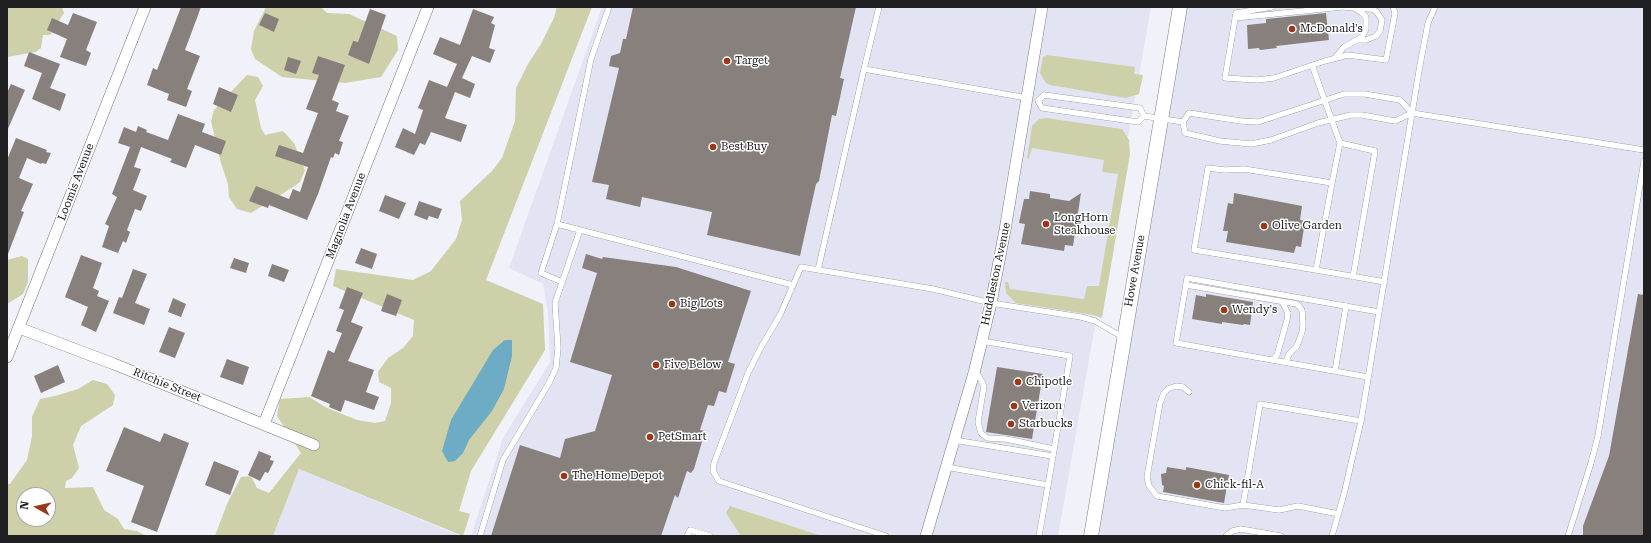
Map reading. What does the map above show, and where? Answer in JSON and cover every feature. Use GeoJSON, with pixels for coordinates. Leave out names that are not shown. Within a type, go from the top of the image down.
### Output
{"type":"FeatureCollection","features":[{"type":"Feature","properties":{"kind":"street","name":"Loomis Avenue"},"geometry":{"type":"LineString","coordinates":[[7,357],[144,7]]}},
{"type":"Feature","properties":{"kind":"street","name":"Magnolia Avenue"},"geometry":{"type":"LineString","coordinates":[[264,424],[428,7]]}},
{"type":"Feature","properties":{"kind":"street","name":"Huddleston Avenue"},"geometry":{"type":"LineString","coordinates":[[926,536],[974,373],[991,303],[1005,230],[1042,7]]}},
{"type":"Feature","properties":{"kind":"street","name":"Howe Avenue"},"geometry":{"type":"LineString","coordinates":[[1091,536],[1180,7]]}},
{"type":"Feature","properties":{"kind":"street","name":"Ritchie Street"},"geometry":{"type":"LineString","coordinates":[[19,328],[114,364],[314,444]]}},
{"type":"Feature","properties":{"kind":"lane"},"geometry":{"type":"LineString","coordinates":[[562,282],[541,273],[557,224],[591,59],[609,7]]}},
{"type":"Feature","properties":{"kind":"lane"},"geometry":{"type":"LineString","coordinates":[[818,270],[879,7]]}},
{"type":"Feature","properties":{"kind":"lane"},"geometry":{"type":"LineString","coordinates":[[1272,7],[1236,13],[1225,78],[1257,80],[1274,78],[1348,55],[1386,60],[1395,13],[1393,7]]}},
{"type":"Feature","properties":{"kind":"lane"},"geometry":{"type":"LineString","coordinates":[[1235,18],[1343,7],[1371,9],[1376,11],[1382,20],[1380,31],[1376,36],[1366,40],[1357,40]]}},
{"type":"Feature","properties":{"kind":"lane"},"geometry":{"type":"LineString","coordinates":[[1332,536],[1339,514],[1361,421],[1428,23],[1435,7]]}},
{"type":"Feature","properties":{"kind":"lane"},"geometry":{"type":"LineString","coordinates":[[1335,58],[1344,47],[1365,34],[1366,17],[1354,8]]}},
{"type":"Feature","properties":{"kind":"lane"},"geometry":{"type":"LineString","coordinates":[[1312,65],[1330,120],[1340,143],[1316,270]]}},
{"type":"Feature","properties":{"kind":"lane"},"geometry":{"type":"LineString","coordinates":[[864,69],[1027,98]]}},
{"type":"Feature","properties":{"kind":"lane"},"geometry":{"type":"LineString","coordinates":[[1412,113],[1400,100],[1365,94],[1344,94],[1258,122],[1241,121],[1189,113],[1183,122],[1185,133],[1220,141],[1251,144],[1271,140],[1330,120],[1351,115],[1362,115],[1395,121],[1412,113],[1644,150]]}},
{"type":"Feature","properties":{"kind":"lane"},"geometry":{"type":"LineString","coordinates":[[1044,95],[1140,108],[1144,116],[1138,122],[1042,108],[1038,101],[1044,95]]}},
{"type":"Feature","properties":{"kind":"lane"},"geometry":{"type":"LineString","coordinates":[[1144,116],[1183,122]]}},
{"type":"Feature","properties":{"kind":"lane"},"geometry":{"type":"LineString","coordinates":[[1340,143],[1375,151],[1353,277]]}},
{"type":"Feature","properties":{"kind":"lane"},"geometry":{"type":"LineString","coordinates":[[1568,536],[1592,463],[1598,436],[1644,161]]}},
{"type":"Feature","properties":{"kind":"lane"},"geometry":{"type":"LineString","coordinates":[[1332,183],[1244,169],[1225,170],[1208,168],[1194,250],[1385,282]]}},
{"type":"Feature","properties":{"kind":"lane"},"geometry":{"type":"LineString","coordinates":[[557,224],[794,285]]}},
{"type":"Feature","properties":{"kind":"lane"},"geometry":{"type":"LineString","coordinates":[[480,536],[503,460],[549,384],[556,368],[558,348],[555,303],[580,230]]}},
{"type":"Feature","properties":{"kind":"lane"},"geometry":{"type":"LineString","coordinates":[[886,536],[719,481],[715,475],[714,464],[748,373],[760,349],[780,316],[801,267],[933,289],[991,303],[1081,317],[1095,321],[1124,338]]}},
{"type":"Feature","properties":{"kind":"lane"},"geometry":{"type":"LineString","coordinates":[[1368,377],[1176,343],[1187,278],[1379,312]]}},
{"type":"Feature","properties":{"kind":"lane"},"geometry":{"type":"LineString","coordinates":[[1186,285],[1297,304],[1302,310],[1303,318],[1300,339],[1297,346],[1289,354],[1286,362]]}},
{"type":"Feature","properties":{"kind":"lane"},"geometry":{"type":"LineString","coordinates":[[1273,360],[1277,355],[1287,320],[1288,313],[1282,302]]}},
{"type":"Feature","properties":{"kind":"lane"},"geometry":{"type":"LineString","coordinates":[[1335,371],[1346,306]]}},
{"type":"Feature","properties":{"kind":"lane"},"geometry":{"type":"LineString","coordinates":[[982,341],[1070,356],[1039,536]]}},
{"type":"Feature","properties":{"kind":"lane"},"geometry":{"type":"LineString","coordinates":[[974,373],[979,376],[984,386],[978,422],[981,433],[987,438],[1006,439],[1054,449]]}},
{"type":"Feature","properties":{"kind":"lane"},"geometry":{"type":"LineString","coordinates":[[1189,392],[1183,387],[1176,386],[1168,389],[1164,393],[1160,403],[1147,477],[1149,486],[1157,496],[1225,508],[1243,505],[1279,510],[1298,506],[1339,514]]}},
{"type":"Feature","properties":{"kind":"lane"},"geometry":{"type":"LineString","coordinates":[[1243,505],[1260,404],[1361,421]]}},
{"type":"Feature","properties":{"kind":"lane"},"geometry":{"type":"LineString","coordinates":[[954,440],[1052,456]]}},
{"type":"Feature","properties":{"kind":"lane"},"geometry":{"type":"LineString","coordinates":[[946,468],[1048,485]]}},
{"type":"Feature","properties":{"kind":"lane"},"geometry":{"type":"LineString","coordinates":[[1226,536],[1232,531],[1241,529],[1281,536]]}},
{"type":"Feature","properties":{"kind":"lane"},"geometry":{"type":"LineString","coordinates":[[687,536],[690,530],[710,536]]}},
{"type":"Feature","properties":{"kind":"shaded area"},"geometry":{"type":"Polygon","coordinates":[[[602,7],[1151,7],[1058,536],[471,536],[503,438],[550,362],[548,314],[543,284],[509,268],[602,7]]]}},
{"type":"Feature","properties":{"kind":"shaded area"},"geometry":{"type":"Polygon","coordinates":[[[1180,7],[1644,7],[1644,536],[1091,536],[1180,7]]]}},
{"type":"Feature","properties":{"kind":"shaded area"},"geometry":{"type":"Polygon","coordinates":[[[299,469],[460,536],[273,536],[299,469]]]}},
{"type":"Feature","properties":{"kind":"green space"},"geometry":{"type":"Polygon","coordinates":[[[7,7],[62,7],[64,13],[50,35],[43,35],[41,48],[36,52],[7,57],[7,7]]]}},
{"type":"Feature","properties":{"kind":"green space"},"geometry":{"type":"Polygon","coordinates":[[[266,7],[321,7],[327,13],[349,14],[397,36],[398,50],[381,77],[345,83],[282,77],[255,59],[251,49],[254,31],[266,7]]]}},
{"type":"Feature","properties":{"kind":"green space"},"geometry":{"type":"Polygon","coordinates":[[[557,7],[592,7],[486,280],[543,304],[545,350],[471,471],[459,511],[470,514],[463,536],[299,469],[273,536],[215,536],[227,504],[241,477],[251,476],[257,488],[269,493],[301,453],[277,416],[280,399],[309,397],[327,408],[357,420],[375,423],[385,421],[391,403],[391,388],[379,382],[378,372],[388,358],[403,348],[413,336],[414,320],[333,286],[336,269],[413,280],[431,271],[456,239],[462,220],[460,201],[492,171],[502,158],[515,121],[516,88],[528,64],[541,44],[554,18],[557,7]]]}},
{"type":"Feature","properties":{"kind":"green space"},"geometry":{"type":"Polygon","coordinates":[[[1047,55],[1135,67],[1134,74],[1143,75],[1139,94],[1126,98],[1050,85],[1046,83],[1040,73],[1043,57],[1047,55]]]}},
{"type":"Feature","properties":{"kind":"green space"},"geometry":{"type":"Polygon","coordinates":[[[247,75],[258,77],[263,86],[255,100],[261,128],[265,135],[283,131],[294,143],[305,170],[300,182],[251,213],[237,209],[229,197],[228,184],[221,163],[211,121],[214,110],[247,75]]]}},
{"type":"Feature","properties":{"kind":"green space"},"geometry":{"type":"Polygon","coordinates":[[[1046,118],[1122,129],[1129,140],[1130,154],[1102,318],[1094,315],[1016,303],[1006,293],[1005,282],[1008,282],[1010,289],[1084,299],[1087,286],[1099,286],[1118,174],[1102,171],[1104,160],[1032,148],[1029,158],[1027,159],[1032,126],[1039,119],[1046,118]]]}},
{"type":"Feature","properties":{"kind":"green space"},"geometry":{"type":"Polygon","coordinates":[[[22,256],[28,259],[28,282],[23,294],[7,304],[7,260],[22,256]]]}},
{"type":"Feature","properties":{"kind":"green space"},"geometry":{"type":"Polygon","coordinates":[[[93,380],[107,384],[115,395],[113,405],[81,426],[73,445],[79,468],[72,478],[66,481],[65,488],[93,487],[104,510],[118,519],[124,529],[137,531],[146,536],[7,536],[7,484],[10,484],[27,460],[32,436],[32,417],[40,399],[78,389],[93,380]]]}},
{"type":"Feature","properties":{"kind":"green space"},"geometry":{"type":"Polygon","coordinates":[[[730,506],[822,536],[741,536],[726,513],[730,506]]]}},
{"type":"Feature","properties":{"kind":"water"},"geometry":{"type":"Polygon","coordinates":[[[505,340],[512,340],[512,356],[504,389],[492,411],[469,440],[463,453],[455,461],[448,462],[442,451],[451,420],[493,350],[505,340]]]}},
{"type":"Feature","properties":{"kind":"building"},"geometry":{"type":"Polygon","coordinates":[[[181,7],[201,7],[185,50],[200,56],[187,89],[192,91],[186,107],[167,100],[169,94],[147,85],[153,68],[157,70],[181,7]]]}},
{"type":"Feature","properties":{"kind":"building","name":"Best Buy"},"geometry":{"type":"Polygon","coordinates":[[[633,7],[856,7],[840,78],[844,79],[836,116],[832,115],[819,181],[816,184],[800,256],[707,235],[712,212],[642,197],[640,207],[606,199],[609,185],[592,182],[619,68],[609,66],[611,56],[620,53],[623,39],[626,39],[633,7]]]}},
{"type":"Feature","properties":{"kind":"building"},"geometry":{"type":"Polygon","coordinates":[[[370,9],[386,15],[369,64],[348,55],[353,41],[358,42],[370,9]]]}},
{"type":"Feature","properties":{"kind":"building"},"geometry":{"type":"Polygon","coordinates":[[[473,9],[494,17],[491,23],[495,25],[489,48],[495,50],[490,63],[472,56],[462,78],[475,84],[470,98],[455,92],[445,118],[467,125],[461,142],[431,132],[425,145],[420,143],[414,155],[395,147],[403,128],[415,134],[423,110],[418,108],[429,80],[447,87],[457,64],[433,54],[440,37],[460,45],[473,9]]]}},
{"type":"Feature","properties":{"kind":"building"},"geometry":{"type":"Polygon","coordinates":[[[73,13],[97,22],[86,50],[91,53],[86,66],[60,57],[67,39],[47,30],[52,18],[68,25],[73,13]]]}},
{"type":"Feature","properties":{"kind":"building"},"geometry":{"type":"Polygon","coordinates":[[[265,13],[279,19],[274,32],[259,25],[265,13]]]}},
{"type":"Feature","properties":{"kind":"building"},"geometry":{"type":"Polygon","coordinates":[[[1326,13],[1329,40],[1276,46],[1277,48],[1260,50],[1259,48],[1248,49],[1247,25],[1266,23],[1266,19],[1326,13]]]}},
{"type":"Feature","properties":{"kind":"building"},"geometry":{"type":"Polygon","coordinates":[[[29,52],[60,64],[50,88],[66,94],[60,111],[32,99],[42,73],[24,66],[29,52]]]}},
{"type":"Feature","properties":{"kind":"building"},"geometry":{"type":"Polygon","coordinates":[[[318,56],[345,65],[332,100],[339,103],[336,111],[349,116],[339,141],[343,142],[339,155],[335,153],[333,158],[331,157],[307,220],[269,205],[268,208],[249,201],[256,186],[289,199],[293,189],[300,192],[308,167],[275,156],[279,145],[303,153],[318,113],[306,109],[319,75],[312,73],[318,56]]]}},
{"type":"Feature","properties":{"kind":"building"},"geometry":{"type":"Polygon","coordinates":[[[288,57],[301,61],[296,74],[284,70],[288,57]]]}},
{"type":"Feature","properties":{"kind":"building"},"geometry":{"type":"Polygon","coordinates":[[[11,84],[25,90],[7,131],[7,93],[11,84]]]}},
{"type":"Feature","properties":{"kind":"building"},"geometry":{"type":"Polygon","coordinates":[[[219,87],[238,95],[231,112],[213,104],[219,87]]]}},
{"type":"Feature","properties":{"kind":"building"},"geometry":{"type":"Polygon","coordinates":[[[178,114],[205,124],[202,132],[226,141],[221,155],[195,145],[186,168],[170,162],[172,159],[141,147],[134,167],[141,169],[133,190],[147,196],[141,211],[135,209],[127,230],[130,232],[126,243],[123,241],[118,253],[102,247],[109,226],[105,224],[117,197],[112,194],[130,147],[118,143],[124,127],[136,132],[138,126],[147,130],[146,132],[168,140],[178,114]]]}},
{"type":"Feature","properties":{"kind":"building"},"geometry":{"type":"Polygon","coordinates":[[[16,138],[51,153],[46,164],[41,164],[27,158],[19,178],[33,184],[21,211],[24,212],[8,254],[7,160],[16,138]]]}},
{"type":"Feature","properties":{"kind":"building"},"geometry":{"type":"Polygon","coordinates":[[[1030,191],[1050,194],[1050,198],[1069,201],[1081,193],[1073,246],[1065,245],[1064,251],[1021,244],[1025,224],[1019,223],[1024,199],[1029,199],[1030,191]]]}},
{"type":"Feature","properties":{"kind":"building","name":"Olive Garden"},"geometry":{"type":"Polygon","coordinates":[[[1234,193],[1302,206],[1300,220],[1305,221],[1301,247],[1296,246],[1294,253],[1226,242],[1228,231],[1223,231],[1228,203],[1233,204],[1234,193]]]}},
{"type":"Feature","properties":{"kind":"building"},"geometry":{"type":"Polygon","coordinates":[[[385,195],[406,203],[399,219],[379,211],[385,195]]]}},
{"type":"Feature","properties":{"kind":"building"},"geometry":{"type":"Polygon","coordinates":[[[419,201],[442,209],[438,219],[429,216],[427,220],[414,215],[419,201]]]}},
{"type":"Feature","properties":{"kind":"building"},"geometry":{"type":"Polygon","coordinates":[[[361,248],[377,254],[372,269],[355,263],[361,248]]]}},
{"type":"Feature","properties":{"kind":"building"},"geometry":{"type":"Polygon","coordinates":[[[586,254],[602,259],[603,257],[676,267],[751,291],[728,362],[735,364],[726,393],[719,391],[714,406],[708,405],[700,430],[705,431],[694,469],[691,473],[687,471],[678,498],[675,495],[661,536],[491,536],[520,445],[560,458],[565,439],[595,431],[612,375],[570,362],[597,273],[582,268],[586,254]]]}},
{"type":"Feature","properties":{"kind":"building"},"geometry":{"type":"Polygon","coordinates":[[[81,255],[102,263],[93,288],[99,291],[97,296],[109,301],[96,332],[81,325],[88,307],[65,297],[81,255]]]}},
{"type":"Feature","properties":{"kind":"building"},"geometry":{"type":"Polygon","coordinates":[[[234,258],[249,263],[246,273],[230,268],[234,258]]]}},
{"type":"Feature","properties":{"kind":"building"},"geometry":{"type":"Polygon","coordinates":[[[272,264],[289,270],[284,282],[268,276],[272,264]]]}},
{"type":"Feature","properties":{"kind":"building"},"geometry":{"type":"Polygon","coordinates":[[[133,269],[147,274],[135,303],[150,309],[144,325],[113,313],[119,297],[122,298],[133,269]]]}},
{"type":"Feature","properties":{"kind":"building"},"geometry":{"type":"Polygon","coordinates":[[[347,287],[363,293],[351,322],[363,327],[348,361],[374,370],[366,392],[379,397],[374,410],[345,400],[341,412],[329,407],[330,404],[311,396],[328,350],[334,353],[342,333],[336,331],[344,310],[339,308],[347,287]]]}},
{"type":"Feature","properties":{"kind":"building"},"geometry":{"type":"Polygon","coordinates":[[[387,294],[402,300],[396,316],[381,311],[387,294]]]}},
{"type":"Feature","properties":{"kind":"building"},"geometry":{"type":"Polygon","coordinates":[[[1206,294],[1253,302],[1250,325],[1222,322],[1222,324],[1192,319],[1196,295],[1206,297],[1206,294]]]}},
{"type":"Feature","properties":{"kind":"building"},"geometry":{"type":"Polygon","coordinates":[[[1638,294],[1644,295],[1644,536],[1583,536],[1583,526],[1609,456],[1638,294]]]}},
{"type":"Feature","properties":{"kind":"building"},"geometry":{"type":"Polygon","coordinates":[[[173,298],[186,304],[181,317],[168,312],[173,298]]]}},
{"type":"Feature","properties":{"kind":"building"},"geometry":{"type":"Polygon","coordinates":[[[169,327],[185,333],[175,358],[159,352],[169,327]]]}},
{"type":"Feature","properties":{"kind":"building"},"geometry":{"type":"Polygon","coordinates":[[[227,359],[249,367],[243,385],[220,377],[227,359]]]}},
{"type":"Feature","properties":{"kind":"building"},"geometry":{"type":"Polygon","coordinates":[[[58,365],[65,382],[41,393],[34,376],[58,365]]]}},
{"type":"Feature","properties":{"kind":"building"},"geometry":{"type":"Polygon","coordinates":[[[997,367],[1043,374],[1032,439],[986,432],[997,367]]]}},
{"type":"Feature","properties":{"kind":"building"},"geometry":{"type":"Polygon","coordinates":[[[124,427],[160,442],[164,433],[189,443],[157,532],[131,522],[144,486],[106,471],[124,427]]]}},
{"type":"Feature","properties":{"kind":"building"},"geometry":{"type":"Polygon","coordinates":[[[259,451],[271,456],[270,460],[274,461],[268,473],[265,472],[260,481],[248,475],[259,451]]]}},
{"type":"Feature","properties":{"kind":"building"},"geometry":{"type":"Polygon","coordinates":[[[214,461],[239,471],[230,495],[205,485],[214,461]]]}},
{"type":"Feature","properties":{"kind":"building"},"geometry":{"type":"Polygon","coordinates":[[[1167,467],[1186,470],[1186,467],[1229,475],[1224,503],[1163,492],[1164,486],[1162,485],[1161,474],[1166,473],[1167,467]]]}},
{"type":"Feature","properties":{"kind":"place","name":"McDonald's"},"geometry":{"type":"Point","coordinates":[1292,29]}},
{"type":"Feature","properties":{"kind":"place","name":"Target"},"geometry":{"type":"Point","coordinates":[727,61]}},
{"type":"Feature","properties":{"kind":"place","name":"Best Buy"},"geometry":{"type":"Point","coordinates":[713,147]}},
{"type":"Feature","properties":{"kind":"place","name":"LongHorn Steakhouse"},"geometry":{"type":"Point","coordinates":[1046,224]}},
{"type":"Feature","properties":{"kind":"place","name":"Olive Garden"},"geometry":{"type":"Point","coordinates":[1264,226]}},
{"type":"Feature","properties":{"kind":"place","name":"Big Lots"},"geometry":{"type":"Point","coordinates":[672,304]}},
{"type":"Feature","properties":{"kind":"place","name":"Wendy's"},"geometry":{"type":"Point","coordinates":[1224,310]}},
{"type":"Feature","properties":{"kind":"place","name":"Five Below"},"geometry":{"type":"Point","coordinates":[656,365]}},
{"type":"Feature","properties":{"kind":"place","name":"Chipotle"},"geometry":{"type":"Point","coordinates":[1018,382]}},
{"type":"Feature","properties":{"kind":"place","name":"Verizon"},"geometry":{"type":"Point","coordinates":[1014,406]}},
{"type":"Feature","properties":{"kind":"place","name":"Starbucks"},"geometry":{"type":"Point","coordinates":[1011,424]}},
{"type":"Feature","properties":{"kind":"place","name":"PetSmart"},"geometry":{"type":"Point","coordinates":[650,437]}},
{"type":"Feature","properties":{"kind":"place","name":"The Home Depot"},"geometry":{"type":"Point","coordinates":[564,476]}},
{"type":"Feature","properties":{"kind":"place","name":"Chick-fil-A"},"geometry":{"type":"Point","coordinates":[1197,485]}}]}
